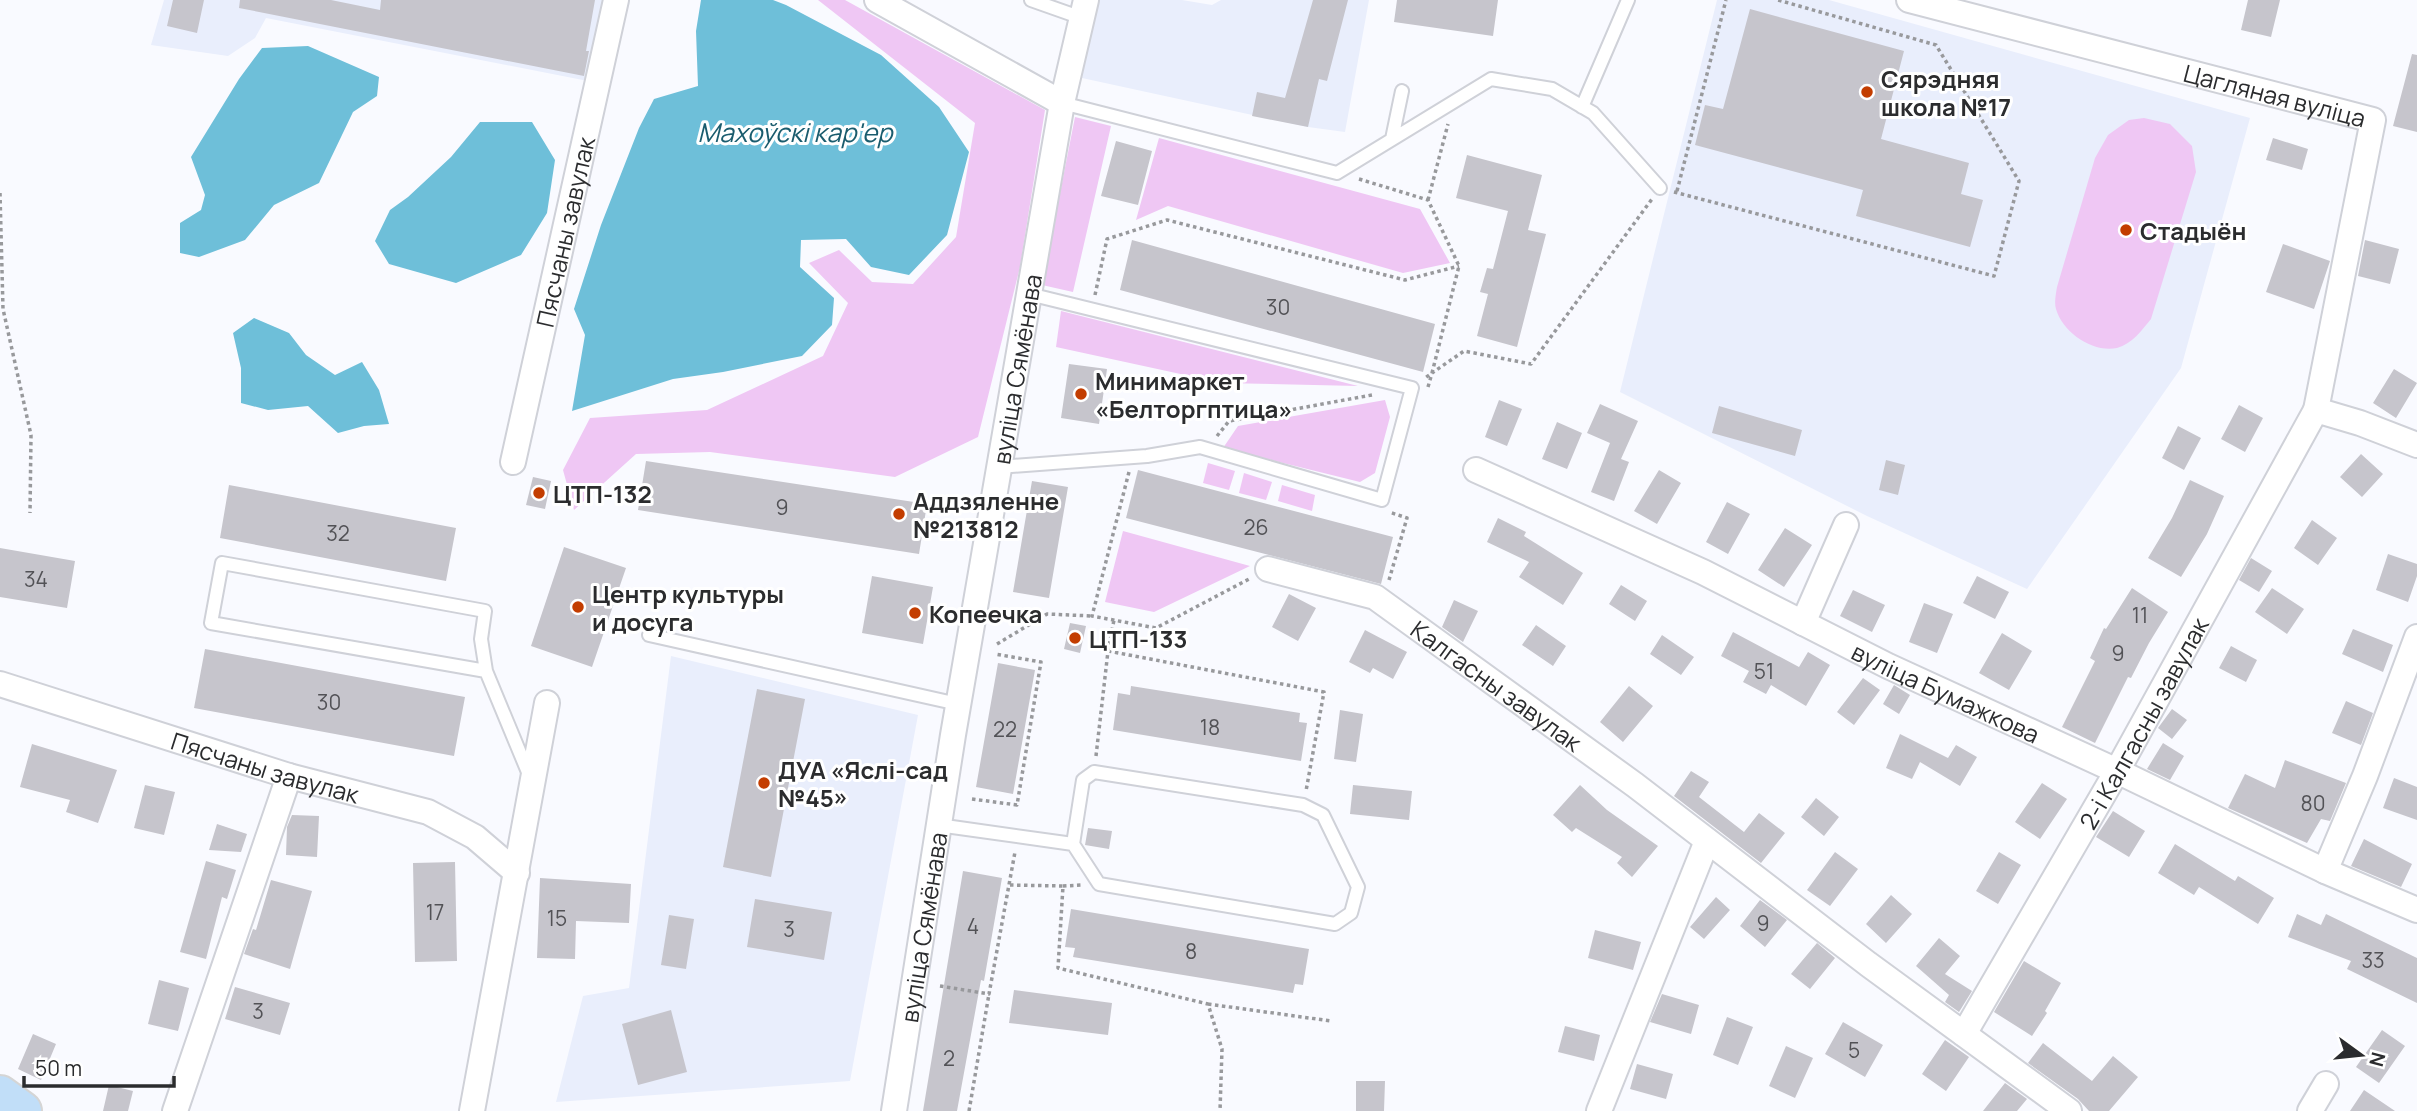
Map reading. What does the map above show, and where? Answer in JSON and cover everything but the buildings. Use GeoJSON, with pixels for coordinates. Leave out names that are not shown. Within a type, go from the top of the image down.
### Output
{"type":"FeatureCollection","features":[{"type":"Feature","properties":{"kind":"main road"},"geometry":{"type":"LineString","coordinates":[[0,1095],[22,1111]]}},
{"type":"Feature","properties":{"kind":"street","name":"Пясчаны завулак"},"geometry":{"type":"LineString","coordinates":[[513,462],[616,0]]}},
{"type":"Feature","properties":{"kind":"street"},"geometry":{"type":"LineString","coordinates":[[877,0],[1062,103]]}},
{"type":"Feature","properties":{"kind":"street","name":"Цагляная вуліца"},"geometry":{"type":"LineString","coordinates":[[1909,0],[2372,120],[2316,410]]}},
{"type":"Feature","properties":{"kind":"street","name":"вуліца Сямёнава"},"geometry":{"type":"LineString","coordinates":[[894,1111],[958,704],[1062,103],[1084,9]]}},
{"type":"Feature","properties":{"kind":"street"},"geometry":{"type":"LineString","coordinates":[[2316,410],[2360,423],[2417,445]]}},
{"type":"Feature","properties":{"kind":"street","name":"2-і Калгасны завулак"},"geometry":{"type":"LineString","coordinates":[[1964,1034],[2117,771],[2316,410]]}},
{"type":"Feature","properties":{"kind":"street","name":"вуліца Бумажкова"},"geometry":{"type":"LineString","coordinates":[[1476,470],[1703,572],[1888,666],[2117,771],[2325,872],[2417,910]]}},
{"type":"Feature","properties":{"kind":"street"},"geometry":{"type":"LineString","coordinates":[[1803,623],[1846,525]]}},
{"type":"Feature","properties":{"kind":"street","name":"Калгасны завулак"},"geometry":{"type":"LineString","coordinates":[[1268,569],[1375,597],[1613,769],[1868,964],[2069,1111]]}},
{"type":"Feature","properties":{"kind":"street"},"geometry":{"type":"LineString","coordinates":[[2325,872],[2365,776],[2417,637]]}},
{"type":"Feature","properties":{"kind":"street","name":"Пясчаны завулак"},"geometry":{"type":"LineString","coordinates":[[0,684],[289,776],[428,812],[475,836],[517,873]]}},
{"type":"Feature","properties":{"kind":"street"},"geometry":{"type":"LineString","coordinates":[[472,1111],[547,704]]}},
{"type":"Feature","properties":{"kind":"street"},"geometry":{"type":"LineString","coordinates":[[174,1111],[289,776]]}},
{"type":"Feature","properties":{"kind":"street"},"geometry":{"type":"LineString","coordinates":[[1599,1111],[1707,841]]}},
{"type":"Feature","properties":{"kind":"street"},"geometry":{"type":"LineString","coordinates":[[2310,1111],[2326,1084]]}},
{"type":"Feature","properties":{"kind":"lane"},"geometry":{"type":"LineString","coordinates":[[1031,0],[1084,9]]}},
{"type":"Feature","properties":{"kind":"lane"},"geometry":{"type":"LineString","coordinates":[[1582,107],[1628,0]]}},
{"type":"Feature","properties":{"kind":"lane"},"geometry":{"type":"LineString","coordinates":[[1062,103],[1337,173],[1492,79],[1552,89],[1593,113],[1660,188]]}},
{"type":"Feature","properties":{"kind":"lane"},"geometry":{"type":"LineString","coordinates":[[1392,139],[1402,91]]}},
{"type":"Feature","properties":{"kind":"lane"},"geometry":{"type":"LineString","coordinates":[[999,467],[1147,456],[1200,447],[1382,500],[1412,388],[1029,294]]}},
{"type":"Feature","properties":{"kind":"lane"},"geometry":{"type":"LineString","coordinates":[[486,671],[211,623],[222,563],[485,611],[481,639],[486,671],[533,784]]}},
{"type":"Feature","properties":{"kind":"lane"},"geometry":{"type":"LineString","coordinates":[[649,635],[958,704]]}},
{"type":"Feature","properties":{"kind":"lane"},"geometry":{"type":"LineString","coordinates":[[1094,772],[1303,805],[1323,815],[1358,887],[1350,914],[1335,924],[1099,884],[1073,845],[1083,780],[1094,772]]}},
{"type":"Feature","properties":{"kind":"lane"},"geometry":{"type":"LineString","coordinates":[[938,825],[1073,845]]}},
{"type":"Feature","properties":{"kind":"path"},"geometry":{"type":"LineString","coordinates":[[1676,192],[1726,0]]}},
{"type":"Feature","properties":{"kind":"path"},"geometry":{"type":"LineString","coordinates":[[1464,351],[1531,364],[1660,188],[1994,276],[2019,181],[1936,45],[1778,0]]}},
{"type":"Feature","properties":{"kind":"path"},"geometry":{"type":"LineString","coordinates":[[1207,449],[1229,421],[1412,388],[1432,373],[1459,267],[1428,200],[1453,102]]}},
{"type":"Feature","properties":{"kind":"path"},"geometry":{"type":"LineString","coordinates":[[1337,173],[1428,200]]}},
{"type":"Feature","properties":{"kind":"path"},"geometry":{"type":"LineString","coordinates":[[0,193],[3,309],[31,435],[30,513]]}},
{"type":"Feature","properties":{"kind":"path"},"geometry":{"type":"LineString","coordinates":[[1092,309],[1107,239],[1167,220],[1405,280],[1459,267]]}},
{"type":"Feature","properties":{"kind":"path"},"geometry":{"type":"LineString","coordinates":[[1092,617],[1130,466]]}},
{"type":"Feature","properties":{"kind":"path"},"geometry":{"type":"LineString","coordinates":[[1382,602],[1407,518],[1383,511]]}},
{"type":"Feature","properties":{"kind":"path"},"geometry":{"type":"LineString","coordinates":[[997,644],[1047,614],[1092,617],[1156,628],[1268,569]]}},
{"type":"Feature","properties":{"kind":"path"},"geometry":{"type":"LineString","coordinates":[[1094,772],[1114,620]]}},
{"type":"Feature","properties":{"kind":"path"},"geometry":{"type":"LineString","coordinates":[[1108,651],[1324,692],[1303,805]]}},
{"type":"Feature","properties":{"kind":"path"},"geometry":{"type":"LineString","coordinates":[[972,799],[1017,805],[1041,662],[995,654]]}},
{"type":"Feature","properties":{"kind":"path"},"geometry":{"type":"LineString","coordinates":[[969,1111],[1016,853],[1003,850]]}},
{"type":"Feature","properties":{"kind":"path"},"geometry":{"type":"LineString","coordinates":[[1010,886],[1063,886],[1058,968],[1208,1004],[1331,1021]]}},
{"type":"Feature","properties":{"kind":"path"},"geometry":{"type":"LineString","coordinates":[[940,986],[989,994]]}},
{"type":"Feature","properties":{"kind":"path"},"geometry":{"type":"LineString","coordinates":[[1208,1004],[1223,1049],[1220,1111]]}},
{"type":"Feature","properties":{"kind":"shaded area"},"geometry":{"type":"Polygon","coordinates":[[[164,0],[613,0],[593,82],[266,18],[255,38],[228,56],[151,45],[164,0]]]}},
{"type":"Feature","properties":{"kind":"shaded area"},"geometry":{"type":"Polygon","coordinates":[[[818,0],[845,0],[1045,110],[1020,267],[978,437],[895,477],[710,452],[636,454],[574,510],[563,470],[590,418],[707,410],[823,356],[848,303],[809,263],[839,250],[872,282],[913,284],[956,237],[975,123],[818,0]]]}},
{"type":"Feature","properties":{"kind":"shaded area"},"geometry":{"type":"Polygon","coordinates":[[[1097,0],[1182,0],[1212,5],[1221,0],[1369,0],[1345,132],[1308,127],[1082,78],[1097,0]]]}},
{"type":"Feature","properties":{"kind":"shaded area"},"geometry":{"type":"Polygon","coordinates":[[[1717,0],[1829,0],[2250,118],[2181,368],[2027,589],[1867,516],[1620,392],[1717,0]]]}},
{"type":"Feature","properties":{"kind":"shaded area"},"geometry":{"type":"Polygon","coordinates":[[[1075,117],[1111,126],[1073,292],[1042,285],[1075,117]]]}},
{"type":"Feature","properties":{"kind":"shaded area","name":"Стадыён"},"geometry":{"type":"Polygon","coordinates":[[[2144,118],[2170,124],[2192,146],[2196,172],[2151,319],[2127,343],[2108,349],[2089,344],[2072,333],[2060,318],[2055,307],[2055,298],[2095,158],[2108,135],[2129,120],[2144,118]]]}},
{"type":"Feature","properties":{"kind":"shaded area"},"geometry":{"type":"Polygon","coordinates":[[[1159,138],[1420,209],[1450,263],[1403,273],[1168,206],[1136,220],[1159,138]]]}},
{"type":"Feature","properties":{"kind":"shaded area"},"geometry":{"type":"Polygon","coordinates":[[[1061,311],[1358,386],[1222,383],[1056,347],[1061,311]]]}},
{"type":"Feature","properties":{"kind":"shaded area"},"geometry":{"type":"Polygon","coordinates":[[[1385,400],[1390,417],[1375,473],[1360,482],[1223,448],[1238,426],[1385,400]]]}},
{"type":"Feature","properties":{"kind":"shaded area"},"geometry":{"type":"Polygon","coordinates":[[[1208,463],[1235,471],[1229,490],[1203,483],[1208,463]]]}},
{"type":"Feature","properties":{"kind":"shaded area"},"geometry":{"type":"Polygon","coordinates":[[[1244,473],[1272,482],[1266,500],[1239,493],[1244,473]]]}},
{"type":"Feature","properties":{"kind":"shaded area"},"geometry":{"type":"Polygon","coordinates":[[[1282,485],[1315,495],[1312,511],[1278,501],[1282,485]]]}},
{"type":"Feature","properties":{"kind":"shaded area"},"geometry":{"type":"Polygon","coordinates":[[[1123,531],[1250,566],[1154,612],[1105,602],[1123,531]]]}},
{"type":"Feature","properties":{"kind":"shaded area"},"geometry":{"type":"Polygon","coordinates":[[[671,656],[918,715],[850,1081],[556,1102],[583,996],[629,988],[671,656]]]}},
{"type":"Feature","properties":{"kind":"water","name":"Махоўскі кар'ер"},"geometry":{"type":"Polygon","coordinates":[[[701,0],[773,0],[786,5],[881,55],[939,107],[969,152],[947,235],[909,275],[871,267],[846,239],[801,240],[800,267],[834,298],[832,325],[802,356],[673,379],[572,411],[585,335],[574,309],[601,225],[639,128],[654,99],[698,86],[696,31],[701,0]]]}},
{"type":"Feature","properties":{"kind":"water"},"geometry":{"type":"Polygon","coordinates":[[[308,46],[379,77],[377,96],[353,112],[319,183],[274,205],[245,240],[199,257],[180,253],[180,223],[201,210],[205,195],[191,157],[239,79],[262,48],[308,46]]]}},
{"type":"Feature","properties":{"kind":"water"},"geometry":{"type":"Polygon","coordinates":[[[480,122],[532,122],[555,160],[547,213],[521,255],[456,283],[389,264],[375,241],[390,210],[451,157],[480,122]]]}},
{"type":"Feature","properties":{"kind":"water"},"geometry":{"type":"Polygon","coordinates":[[[254,318],[289,333],[306,355],[335,375],[362,362],[379,390],[389,424],[364,426],[338,433],[308,406],[268,410],[241,403],[241,368],[233,333],[254,318]]]}},
{"type":"Feature","properties":{"kind":"place","name":"Сярэдняя школа №17"},"geometry":{"type":"Point","coordinates":[1867,92]}},
{"type":"Feature","properties":{"kind":"place","name":"Стадыён"},"geometry":{"type":"Point","coordinates":[2126,230]}},
{"type":"Feature","properties":{"kind":"place","name":"Минимаркет «Белторгптица»"},"geometry":{"type":"Point","coordinates":[1081,394]}},
{"type":"Feature","properties":{"kind":"place","name":"ЦТП-132"},"geometry":{"type":"Point","coordinates":[539,493]}},
{"type":"Feature","properties":{"kind":"place","name":"Аддзяленне №213812"},"geometry":{"type":"Point","coordinates":[899,514]}},
{"type":"Feature","properties":{"kind":"place","name":"Центр культуры и досуга"},"geometry":{"type":"Point","coordinates":[578,607]}},
{"type":"Feature","properties":{"kind":"place","name":"Копеечка"},"geometry":{"type":"Point","coordinates":[915,613]}},
{"type":"Feature","properties":{"kind":"place","name":"ЦТП-133"},"geometry":{"type":"Point","coordinates":[1075,638]}},
{"type":"Feature","properties":{"kind":"place","name":"ДУА «Яслі-сад №45»"},"geometry":{"type":"Point","coordinates":[764,783]}}]}
